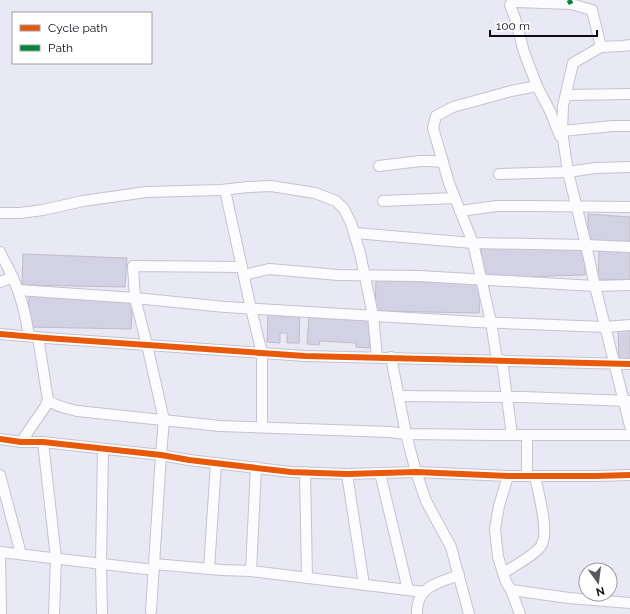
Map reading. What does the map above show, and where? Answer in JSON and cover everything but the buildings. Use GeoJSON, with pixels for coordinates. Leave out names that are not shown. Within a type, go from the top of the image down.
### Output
{"type":"FeatureCollection","features":[{"type":"Feature","properties":{"kind":"street"},"geometry":{"type":"LineString","coordinates":[[565,147],[550,111],[537,86],[524,52],[510,5],[512,2],[572,4],[592,10],[601,47]]}},
{"type":"Feature","properties":{"kind":"street"},"geometry":{"type":"LineString","coordinates":[[630,45],[601,47],[573,63],[563,106],[562,131],[568,172],[614,363],[627,401],[630,426]]}},
{"type":"Feature","properties":{"kind":"street"},"geometry":{"type":"LineString","coordinates":[[512,435],[500,360],[473,243],[449,183],[433,128],[436,116],[453,107],[511,91],[537,86]]}},
{"type":"Feature","properties":{"kind":"street"},"geometry":{"type":"LineString","coordinates":[[566,95],[630,94]]}},
{"type":"Feature","properties":{"kind":"street"},"geometry":{"type":"LineString","coordinates":[[562,131],[613,126],[630,126]]}},
{"type":"Feature","properties":{"kind":"street"},"geometry":{"type":"LineString","coordinates":[[379,166],[420,161],[443,162]]}},
{"type":"Feature","properties":{"kind":"street"},"geometry":{"type":"LineString","coordinates":[[499,174],[568,172],[595,168],[630,167]]}},
{"type":"Feature","properties":{"kind":"street"},"geometry":{"type":"LineString","coordinates":[[0,213],[20,213],[43,210],[83,201],[146,192],[225,190],[271,186],[315,193],[336,201],[344,210],[351,223],[360,253],[373,315],[377,357]]}},
{"type":"Feature","properties":{"kind":"street"},"geometry":{"type":"LineString","coordinates":[[225,190],[262,353],[262,427]]}},
{"type":"Feature","properties":{"kind":"street"},"geometry":{"type":"LineString","coordinates":[[383,201],[455,198]]}},
{"type":"Feature","properties":{"kind":"street"},"geometry":{"type":"LineString","coordinates":[[460,211],[497,206],[630,207]]}},
{"type":"Feature","properties":{"kind":"street"},"geometry":{"type":"LineString","coordinates":[[355,234],[473,243],[630,247]]}},
{"type":"Feature","properties":{"kind":"street"},"geometry":{"type":"LineString","coordinates":[[0,252],[18,290],[26,320],[33,337],[48,400],[52,404],[58,406],[77,411],[220,426],[390,432],[406,434],[630,435]]}},
{"type":"Feature","properties":{"kind":"street"},"geometry":{"type":"LineString","coordinates":[[151,611],[164,420],[135,298],[133,266],[243,271],[269,269],[338,275],[419,276],[595,286],[630,285]]}},
{"type":"Feature","properties":{"kind":"street"},"geometry":{"type":"LineString","coordinates":[[0,282],[13,277]]}},
{"type":"Feature","properties":{"kind":"street"},"geometry":{"type":"LineString","coordinates":[[18,290],[135,298],[217,306],[491,322],[605,326],[630,325]]}},
{"type":"Feature","properties":{"kind":"street"},"geometry":{"type":"LineString","coordinates":[[0,334],[305,356],[630,364]]}},
{"type":"Feature","properties":{"kind":"street"},"geometry":{"type":"LineString","coordinates":[[391,358],[406,434],[416,472],[426,501],[451,546],[469,614]]}},
{"type":"Feature","properties":{"kind":"street"},"geometry":{"type":"LineString","coordinates":[[399,396],[506,397],[627,401]]}},
{"type":"Feature","properties":{"kind":"street"},"geometry":{"type":"LineString","coordinates":[[21,442],[45,407],[48,400]]}},
{"type":"Feature","properties":{"kind":"street"},"geometry":{"type":"LineString","coordinates":[[503,572],[534,553],[541,546],[544,539],[544,517],[531,476],[526,435]]}},
{"type":"Feature","properties":{"kind":"street"},"geometry":{"type":"LineString","coordinates":[[0,439],[21,442],[43,442],[161,455],[291,472],[347,474],[416,472],[508,476],[630,475]]}},
{"type":"Feature","properties":{"kind":"street"},"geometry":{"type":"LineString","coordinates":[[43,442],[56,558],[54,614]]}},
{"type":"Feature","properties":{"kind":"street"},"geometry":{"type":"LineString","coordinates":[[102,614],[101,564],[103,449]]}},
{"type":"Feature","properties":{"kind":"street"},"geometry":{"type":"LineString","coordinates":[[208,569],[216,463]]}},
{"type":"Feature","properties":{"kind":"street"},"geometry":{"type":"LineString","coordinates":[[251,571],[256,467]]}},
{"type":"Feature","properties":{"kind":"street"},"geometry":{"type":"LineString","coordinates":[[305,472],[307,578]]}},
{"type":"Feature","properties":{"kind":"street"},"geometry":{"type":"LineString","coordinates":[[380,473],[408,590]]}},
{"type":"Feature","properties":{"kind":"street"},"geometry":{"type":"LineString","coordinates":[[347,474],[364,585]]}},
{"type":"Feature","properties":{"kind":"street"},"geometry":{"type":"LineString","coordinates":[[0,475],[21,554]]}},
{"type":"Feature","properties":{"kind":"street"},"geometry":{"type":"LineString","coordinates":[[508,476],[499,506],[495,529],[498,557],[506,582],[511,590],[520,614]]}},
{"type":"Feature","properties":{"kind":"street"},"geometry":{"type":"LineString","coordinates":[[1,614],[0,552],[101,564],[251,571],[424,592]]}},
{"type":"Feature","properties":{"kind":"street"},"geometry":{"type":"LineString","coordinates":[[417,614],[419,598],[430,586],[458,575]]}},
{"type":"Feature","properties":{"kind":"street"},"geometry":{"type":"LineString","coordinates":[[511,590],[569,598],[630,603]]}},
{"type":"Feature","properties":{"kind":"marked path"},"geometry":{"type":"LineString","coordinates":[[569,0],[571,4]]}},
{"type":"Feature","properties":{"kind":"cycle path"},"geometry":{"type":"LineString","coordinates":[[0,334],[305,356],[630,364]]}},
{"type":"Feature","properties":{"kind":"cycle path"},"geometry":{"type":"LineString","coordinates":[[0,439],[21,442],[43,442],[161,455],[189,460],[291,472],[347,474],[416,472],[508,476],[630,475]]}}]}
